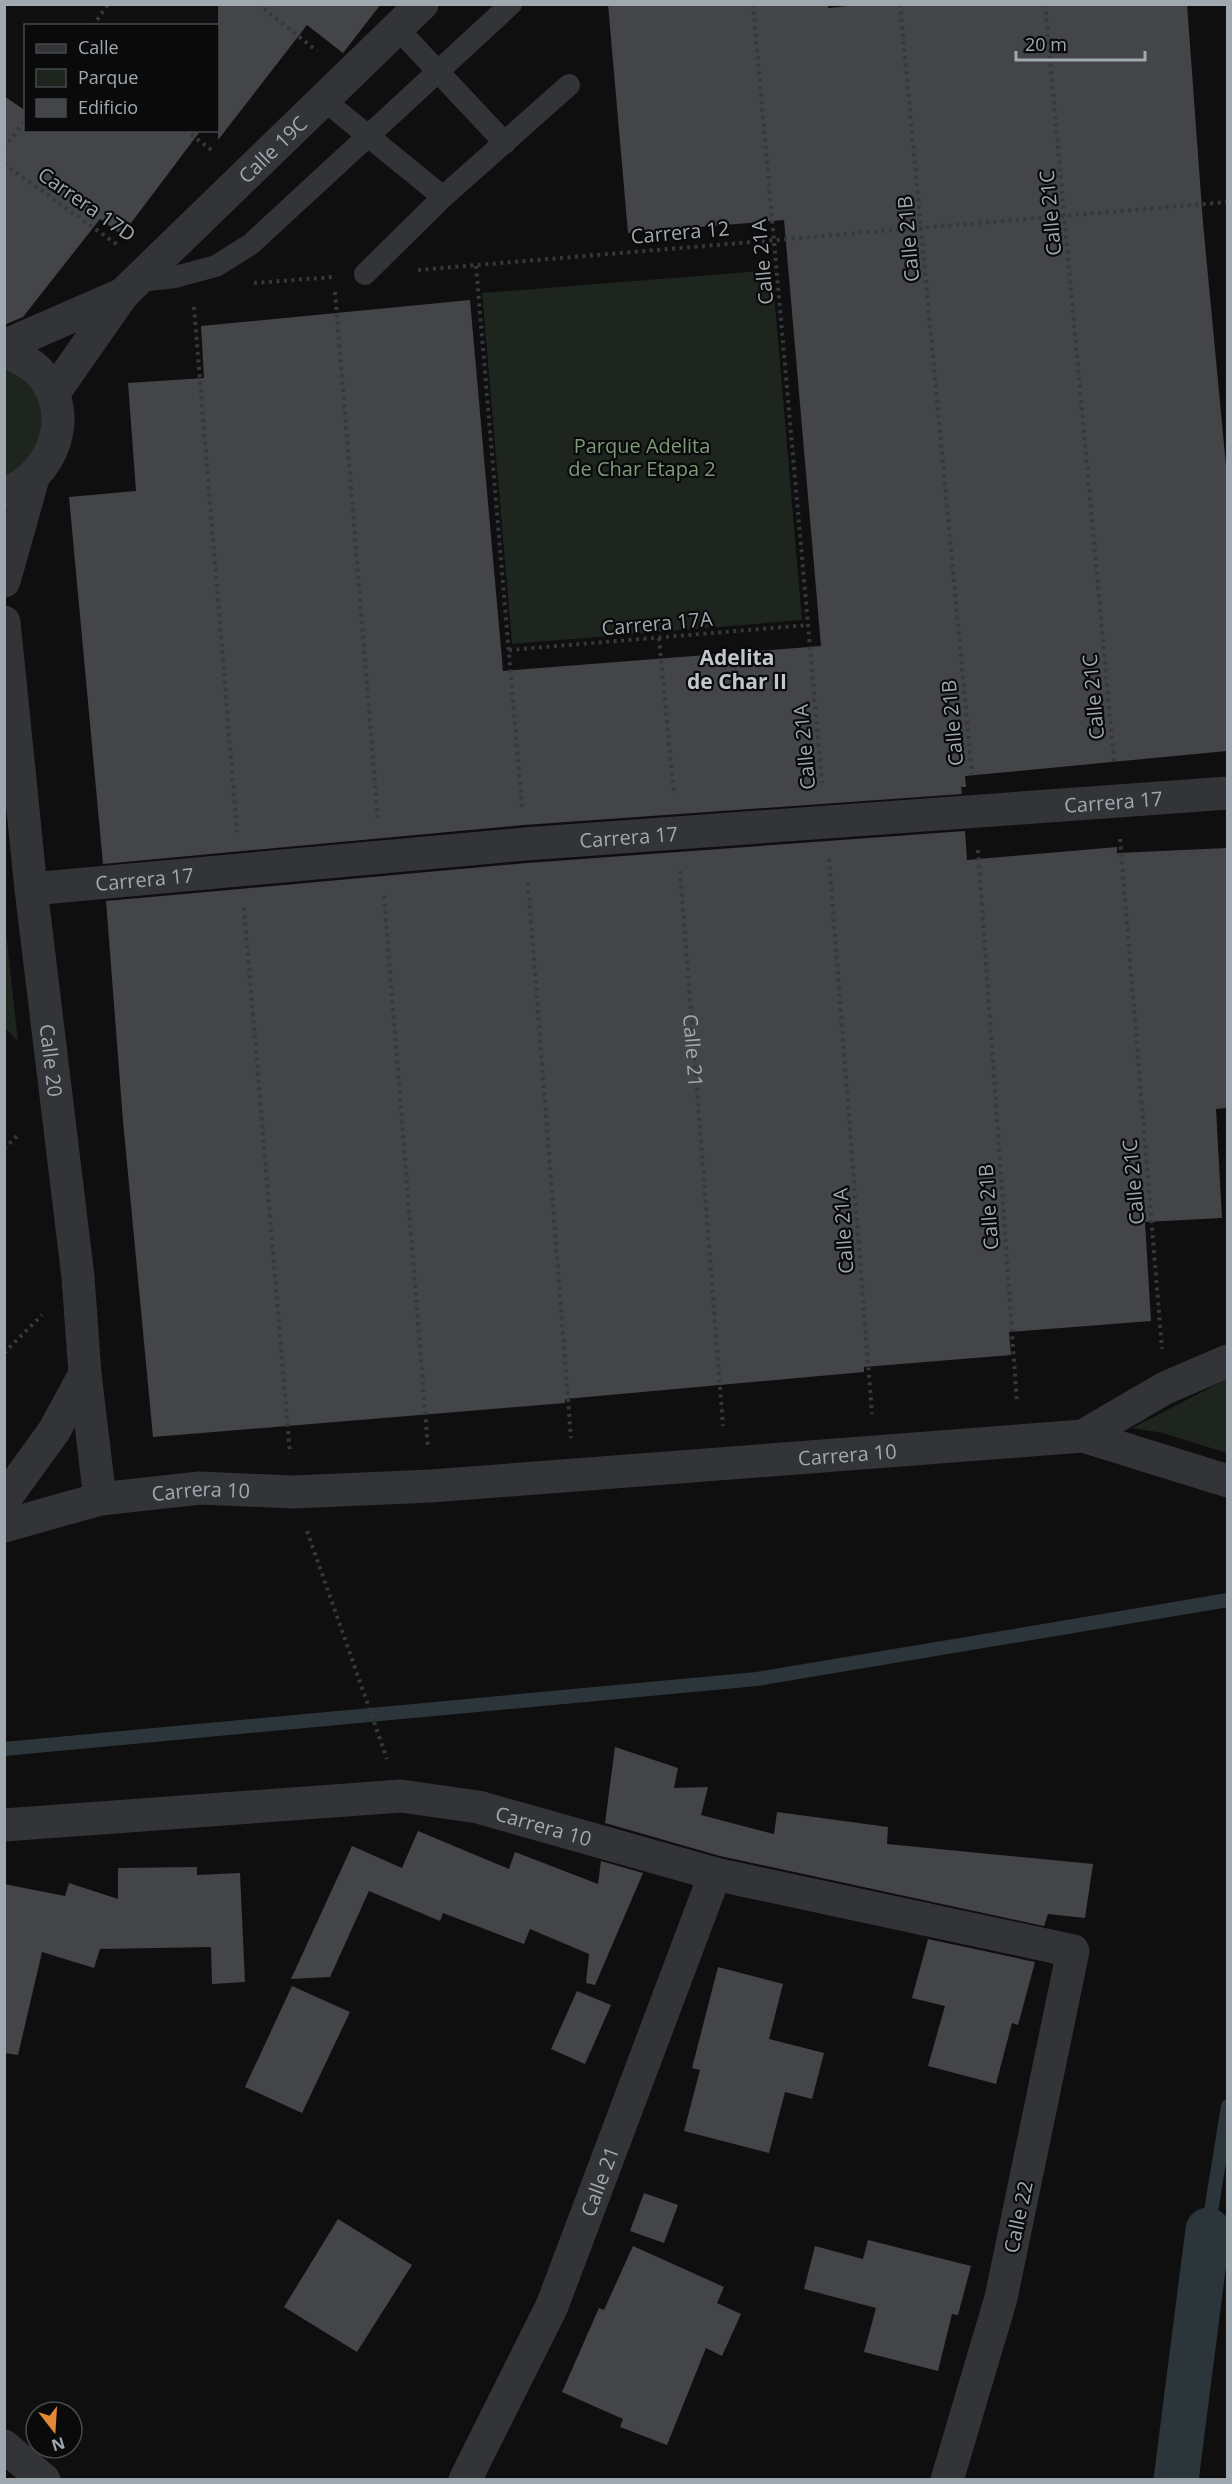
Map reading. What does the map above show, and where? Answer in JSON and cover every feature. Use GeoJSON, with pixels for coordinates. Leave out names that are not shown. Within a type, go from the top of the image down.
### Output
{"type":"FeatureCollection","features":[{"type":"Feature","properties":{"kind":"street","name":"Calle 19C"},"geometry":{"type":"LineString","coordinates":[[53,394],[138,281],[422,4]]}},
{"type":"Feature","properties":{"kind":"street","name":"Calle 19C"},"geometry":{"type":"LineString","coordinates":[[4,346],[138,281]]}},
{"type":"Feature","properties":{"kind":"street"},"geometry":{"type":"LineString","coordinates":[[4,351],[22,358],[40,373],[53,394],[58,417],[56,439],[47,461],[33,478],[4,494]]}},
{"type":"Feature","properties":{"kind":"street"},"geometry":{"type":"LineString","coordinates":[[4,581],[33,478]]}},
{"type":"Feature","properties":{"kind":"street","name":"Calle 20"},"geometry":{"type":"LineString","coordinates":[[4,622],[31,889],[78,1277],[85,1374],[100,1499]]}},
{"type":"Feature","properties":{"kind":"street","name":"Carrera 17"},"geometry":{"type":"LineString","coordinates":[[31,889],[381,856],[1227,793]]}},
{"type":"Feature","properties":{"kind":"street","name":"Carrera 10"},"geometry":{"type":"LineString","coordinates":[[1083,1436],[1165,1388],[1227,1361]]}},
{"type":"Feature","properties":{"kind":"street"},"geometry":{"type":"LineString","coordinates":[[4,1500],[54,1431],[85,1374]]}},
{"type":"Feature","properties":{"kind":"street","name":"Carrera 10"},"geometry":{"type":"LineString","coordinates":[[4,1526],[100,1499],[200,1488],[293,1492],[431,1486],[1020,1439],[1083,1436],[1227,1481]]}},
{"type":"Feature","properties":{"kind":"street","name":"Carrera 10"},"geometry":{"type":"LineString","coordinates":[[4,1825],[401,1796],[478,1807],[715,1874],[1073,1951]]}},
{"type":"Feature","properties":{"kind":"street","name":"Calle 21"},"geometry":{"type":"LineString","coordinates":[[465,2480],[552,2306],[715,1874]]}},
{"type":"Feature","properties":{"kind":"street","name":"Calle 22"},"geometry":{"type":"LineString","coordinates":[[947,2480],[1001,2298],[1073,1951]]}},
{"type":"Feature","properties":{"kind":"street"},"geometry":{"type":"LineString","coordinates":[[4,2446],[44,2480]]}},
{"type":"Feature","properties":{"kind":"lane"},"geometry":{"type":"LineString","coordinates":[[138,281],[175,277],[216,266],[243,250],[511,4]]}},
{"type":"Feature","properties":{"kind":"lane"},"geometry":{"type":"LineString","coordinates":[[398,29],[505,143]]}},
{"type":"Feature","properties":{"kind":"lane"},"geometry":{"type":"LineString","coordinates":[[365,274],[443,197],[569,86]]}},
{"type":"Feature","properties":{"kind":"lane"},"geometry":{"type":"LineString","coordinates":[[324,100],[443,197]]}},
{"type":"Feature","properties":{"kind":"path"},"geometry":{"type":"LineString","coordinates":[[94,24],[108,4]]}},
{"type":"Feature","properties":{"kind":"path"},"geometry":{"type":"LineString","coordinates":[[258,4],[349,75]]}},
{"type":"Feature","properties":{"kind":"path","name":"Calle 21A"},"geometry":{"type":"LineString","coordinates":[[753,4],[776,239],[826,824],[875,1451]]}},
{"type":"Feature","properties":{"kind":"path","name":"Calle 21B"},"geometry":{"type":"LineString","coordinates":[[900,4],[975,813],[1020,1439]]}},
{"type":"Feature","properties":{"kind":"path","name":"Calle 21C"},"geometry":{"type":"LineString","coordinates":[[1045,4],[1117,801],[1165,1388]]}},
{"type":"Feature","properties":{"kind":"path"},"geometry":{"type":"LineString","coordinates":[[4,148],[24,122]]}},
{"type":"Feature","properties":{"kind":"path","name":"Carrera 17D"},"geometry":{"type":"LineString","coordinates":[[4,164],[138,281]]}},
{"type":"Feature","properties":{"kind":"path","name":"Carrera 12"},"geometry":{"type":"LineString","coordinates":[[251,284],[1227,202]]}},
{"type":"Feature","properties":{"kind":"path","name":"Carrera 17A"},"geometry":{"type":"LineString","coordinates":[[509,650],[808,625]]}},
{"type":"Feature","properties":{"kind":"path","name":"Calle 21"},"geometry":{"type":"LineString","coordinates":[[659,638],[678,833],[726,1463]]}},
{"type":"Feature","properties":{"kind":"path"},"geometry":{"type":"LineString","coordinates":[[293,1492],[377,1732]]}},
{"type":"Feature","properties":{"kind":"green space","name":"Parque Adelita de Char Etapa 2"},"geometry":{"type":"Polygon","coordinates":[[[772,270],[802,620],[512,644],[482,293],[772,270]]]}},
{"type":"Feature","properties":{"kind":"green space"},"geometry":{"type":"Polygon","coordinates":[[[4,361],[29,375],[48,412],[39,454],[4,482],[4,361]]]}},
{"type":"Feature","properties":{"kind":"green space"},"geometry":{"type":"Polygon","coordinates":[[[5,923],[18,1041],[5,1028],[5,923]]]}},
{"type":"Feature","properties":{"kind":"green space"},"geometry":{"type":"Polygon","coordinates":[[[1227,1379],[1227,1453],[1163,1433],[1132,1428],[1227,1379]]]}},
{"type":"Feature","properties":{"kind":"building"},"geometry":{"type":"Polygon","coordinates":[[[218,4],[381,4],[343,53],[307,25],[218,140],[218,4]]]}},
{"type":"Feature","properties":{"kind":"building"},"geometry":{"type":"Polygon","coordinates":[[[608,4],[828,4],[828,8],[868,4],[1187,4],[1203,223],[1227,476],[1227,751],[965,776],[966,787],[961,787],[962,794],[524,825],[103,864],[69,497],[136,491],[128,383],[204,378],[201,326],[470,300],[503,671],[821,646],[784,220],[628,233],[608,4]]]}},
{"type":"Feature","properties":{"kind":"building"},"geometry":{"type":"Polygon","coordinates":[[[4,96],[24,110],[24,132],[199,132],[122,235],[100,219],[23,317],[4,325],[4,96]]]}},
{"type":"Feature","properties":{"kind":"building"},"geometry":{"type":"Polygon","coordinates":[[[965,831],[967,860],[1117,847],[1117,853],[1227,848],[1227,1108],[1216,1109],[1222,1218],[1145,1222],[1151,1321],[1009,1332],[1011,1355],[864,1367],[864,1372],[565,1399],[565,1403],[153,1437],[123,1121],[106,901],[527,863],[965,831]]]}},
{"type":"Feature","properties":{"kind":"building"},"geometry":{"type":"Polygon","coordinates":[[[615,1747],[678,1768],[674,1788],[708,1787],[701,1815],[774,1834],[777,1812],[888,1827],[887,1844],[1093,1864],[1085,1918],[1048,1914],[1044,1926],[720,1856],[605,1823],[615,1747]]]}},
{"type":"Feature","properties":{"kind":"building"},"geometry":{"type":"Polygon","coordinates":[[[418,1831],[509,1869],[515,1852],[598,1884],[601,1861],[643,1873],[595,1985],[586,1983],[589,1954],[530,1929],[524,1944],[443,1913],[440,1921],[369,1891],[330,1977],[291,1979],[352,1846],[402,1868],[418,1831]]]}},
{"type":"Feature","properties":{"kind":"building"},"geometry":{"type":"Polygon","coordinates":[[[197,1867],[197,1875],[240,1873],[245,1982],[212,1984],[211,1947],[100,1949],[94,1968],[42,1952],[18,2055],[4,2053],[4,1884],[65,1896],[69,1883],[118,1899],[118,1868],[197,1867]]]}},
{"type":"Feature","properties":{"kind":"building"},"geometry":{"type":"Polygon","coordinates":[[[928,1939],[1035,1962],[1018,2025],[1012,2023],[996,2084],[928,2066],[945,2006],[912,1998],[928,1939]]]}},
{"type":"Feature","properties":{"kind":"building"},"geometry":{"type":"Polygon","coordinates":[[[718,1967],[783,1984],[769,2039],[824,2053],[812,2099],[785,2092],[769,2153],[684,2131],[700,2070],[692,2068],[718,1967]]]}},
{"type":"Feature","properties":{"kind":"building"},"geometry":{"type":"Polygon","coordinates":[[[292,1986],[350,2012],[302,2113],[245,2087],[292,1986]]]}},
{"type":"Feature","properties":{"kind":"building"},"geometry":{"type":"Polygon","coordinates":[[[577,1991],[611,2005],[585,2064],[551,2049],[577,1991]]]}},
{"type":"Feature","properties":{"kind":"building"},"geometry":{"type":"Polygon","coordinates":[[[644,2193],[678,2205],[664,2243],[630,2231],[644,2193]]]}},
{"type":"Feature","properties":{"kind":"building"},"geometry":{"type":"Polygon","coordinates":[[[338,2219],[412,2265],[357,2352],[284,2307],[338,2219]]]}},
{"type":"Feature","properties":{"kind":"building"},"geometry":{"type":"Polygon","coordinates":[[[868,2240],[971,2266],[958,2315],[952,2314],[938,2371],[864,2352],[876,2308],[804,2289],[815,2246],[863,2259],[868,2240]]]}},
{"type":"Feature","properties":{"kind":"building"},"geometry":{"type":"Polygon","coordinates":[[[633,2246],[724,2287],[717,2303],[741,2314],[722,2356],[706,2348],[667,2445],[620,2427],[623,2419],[562,2392],[599,2308],[604,2310],[633,2246]]]}},
{"type":"Feature","properties":{"kind":"waterway"},"geometry":{"type":"LineString","coordinates":[[4,1749],[757,1679],[1228,1600]]}},
{"type":"Feature","properties":{"kind":"waterway"},"geometry":{"type":"LineString","coordinates":[[1208,2230],[1228,2106]]}},
{"type":"Feature","properties":{"kind":"waterway"},"geometry":{"type":"LineString","coordinates":[[1176,2480],[1208,2230]]}},
{"type":"Feature","properties":{"kind":"district","name":"Adelita de Char II"},"geometry":{"type":"Point","coordinates":[737,669]}}]}
